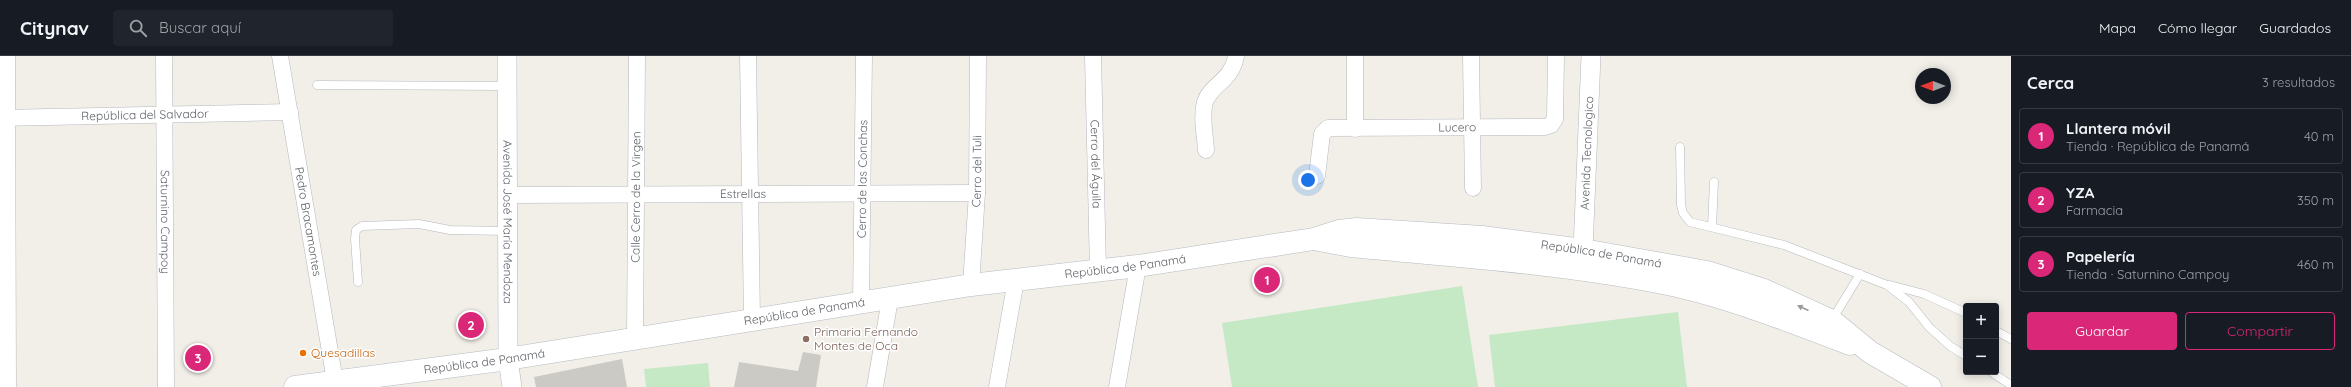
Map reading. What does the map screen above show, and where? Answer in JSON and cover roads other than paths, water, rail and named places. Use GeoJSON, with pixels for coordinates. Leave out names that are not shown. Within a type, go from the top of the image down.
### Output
{"type":"FeatureCollection","features":[{"type":"Feature","properties":{"kind":"main road","name":"República de Panamá"},"geometry":{"type":"LineString","coordinates":[[295,387],[336,384],[508,359],[971,285],[1138,266],[1314,239],[1339,231],[1357,229],[1482,237],[1583,250],[1707,272],[1764,290],[1930,387]]}},
{"type":"Feature","properties":{"kind":"main road","name":"República de Panamá"},"geometry":{"type":"LineString","coordinates":[[1314,239],[1351,246],[1581,271],[1663,283],[1700,292],[1779,318],[1828,327]]}},
{"type":"Feature","properties":{"kind":"main road"},"geometry":{"type":"LineString","coordinates":[[1351,246],[1378,240],[1396,239],[1568,258],[1577,256],[1583,250],[1585,256],[1593,262],[1664,274],[1718,287],[1763,306],[1779,318]]}},
{"type":"Feature","properties":{"kind":"street"},"geometry":{"type":"LineString","coordinates":[[7,56],[4,118],[8,387]]}},
{"type":"Feature","properties":{"kind":"street","name":"Saturnino Campoy"},"geometry":{"type":"LineString","coordinates":[[164,56],[166,387]]}},
{"type":"Feature","properties":{"kind":"street","name":"Pedro Bracamontes"},"geometry":{"type":"LineString","coordinates":[[280,56],[336,384]]}},
{"type":"Feature","properties":{"kind":"street","name":"Avenida José María Mendoza"},"geometry":{"type":"LineString","coordinates":[[507,56],[508,359],[512,387]]}},
{"type":"Feature","properties":{"kind":"street","name":"Calle Cerro de la Virgen"},"geometry":{"type":"LineString","coordinates":[[635,338],[638,196],[637,56]]}},
{"type":"Feature","properties":{"kind":"street"},"geometry":{"type":"LineString","coordinates":[[748,56],[748,194],[752,319]]}},
{"type":"Feature","properties":{"kind":"street","name":"Cerro de las Conchas"},"geometry":{"type":"LineString","coordinates":[[861,303],[864,56]]}},
{"type":"Feature","properties":{"kind":"street","name":"Cerro del Tuli"},"geometry":{"type":"LineString","coordinates":[[971,285],[977,193],[978,56]]}},
{"type":"Feature","properties":{"kind":"street","name":"Cerro del Águila"},"geometry":{"type":"LineString","coordinates":[[1093,56],[1098,271]]}},
{"type":"Feature","properties":{"kind":"street"},"geometry":{"type":"LineString","coordinates":[[1206,150],[1204,110],[1206,101],[1234,68],[1236,56]]}},
{"type":"Feature","properties":{"kind":"street"},"geometry":{"type":"LineString","coordinates":[[1355,56],[1355,129]]}},
{"type":"Feature","properties":{"kind":"street"},"geometry":{"type":"LineString","coordinates":[[1471,56],[1473,188]]}},
{"type":"Feature","properties":{"kind":"street","name":"Lucero"},"geometry":{"type":"LineString","coordinates":[[1317,176],[1324,131],[1328,128],[1472,128],[1546,127],[1551,125],[1555,119],[1556,56]]}},
{"type":"Feature","properties":{"kind":"street","name":"Avenida Tecnologico"},"geometry":{"type":"LineString","coordinates":[[1583,250],[1591,56]]}},
{"type":"Feature","properties":{"kind":"street","name":"República del Salvador"},"geometry":{"type":"LineString","coordinates":[[4,118],[164,116],[290,112]]}},
{"type":"Feature","properties":{"kind":"street","name":"Estrellas"},"geometry":{"type":"LineString","coordinates":[[508,195],[638,196],[977,193]]}},
{"type":"Feature","properties":{"kind":"street"},"geometry":{"type":"LineString","coordinates":[[1117,387],[1138,266]]}},
{"type":"Feature","properties":{"kind":"street"},"geometry":{"type":"LineString","coordinates":[[997,387],[1016,280]]}},
{"type":"Feature","properties":{"kind":"street"},"geometry":{"type":"LineString","coordinates":[[875,387],[890,299]]}},
{"type":"Feature","properties":{"kind":"lane"},"geometry":{"type":"LineString","coordinates":[[317,85],[507,86]]}},
{"type":"Feature","properties":{"kind":"lane"},"geometry":{"type":"LineString","coordinates":[[1680,147],[1683,213],[1690,222],[1712,226],[1784,245],[1887,285],[1924,294],[1963,312]]}},
{"type":"Feature","properties":{"kind":"lane"},"geometry":{"type":"LineString","coordinates":[[1712,226],[1714,182]]}},
{"type":"Feature","properties":{"kind":"lane"},"geometry":{"type":"LineString","coordinates":[[358,282],[354,239],[356,230],[362,226],[419,224],[450,230],[508,231]]}},
{"type":"Feature","properties":{"kind":"lane"},"geometry":{"type":"LineString","coordinates":[[1828,327],[1860,274]]}},
{"type":"Feature","properties":{"kind":"lane"},"geometry":{"type":"LineString","coordinates":[[1887,285],[1909,302],[1929,327],[1950,346],[1963,354]]}},
{"type":"Feature","properties":{"kind":"lane"},"geometry":{"type":"LineString","coordinates":[[1999,333],[2011,339]]}},
{"type":"Feature","properties":{"kind":"lane"},"geometry":{"type":"LineString","coordinates":[[1996,375],[2011,385]]}},
{"type":"Feature","properties":{"kind":"place","name":"Llantera móvil"},"geometry":{"type":"Point","coordinates":[1267,280]}},
{"type":"Feature","properties":{"kind":"place","name":"YZA"},"geometry":{"type":"Point","coordinates":[471,325]}},
{"type":"Feature","properties":{"kind":"place","name":"Primaria Fernando Montes de Oca"},"geometry":{"type":"Point","coordinates":[806,339]}},
{"type":"Feature","properties":{"kind":"place","name":"Quesadillas"},"geometry":{"type":"Point","coordinates":[303,353]}},
{"type":"Feature","properties":{"kind":"place","name":"Papelería"},"geometry":{"type":"Point","coordinates":[198,358]}}]}
